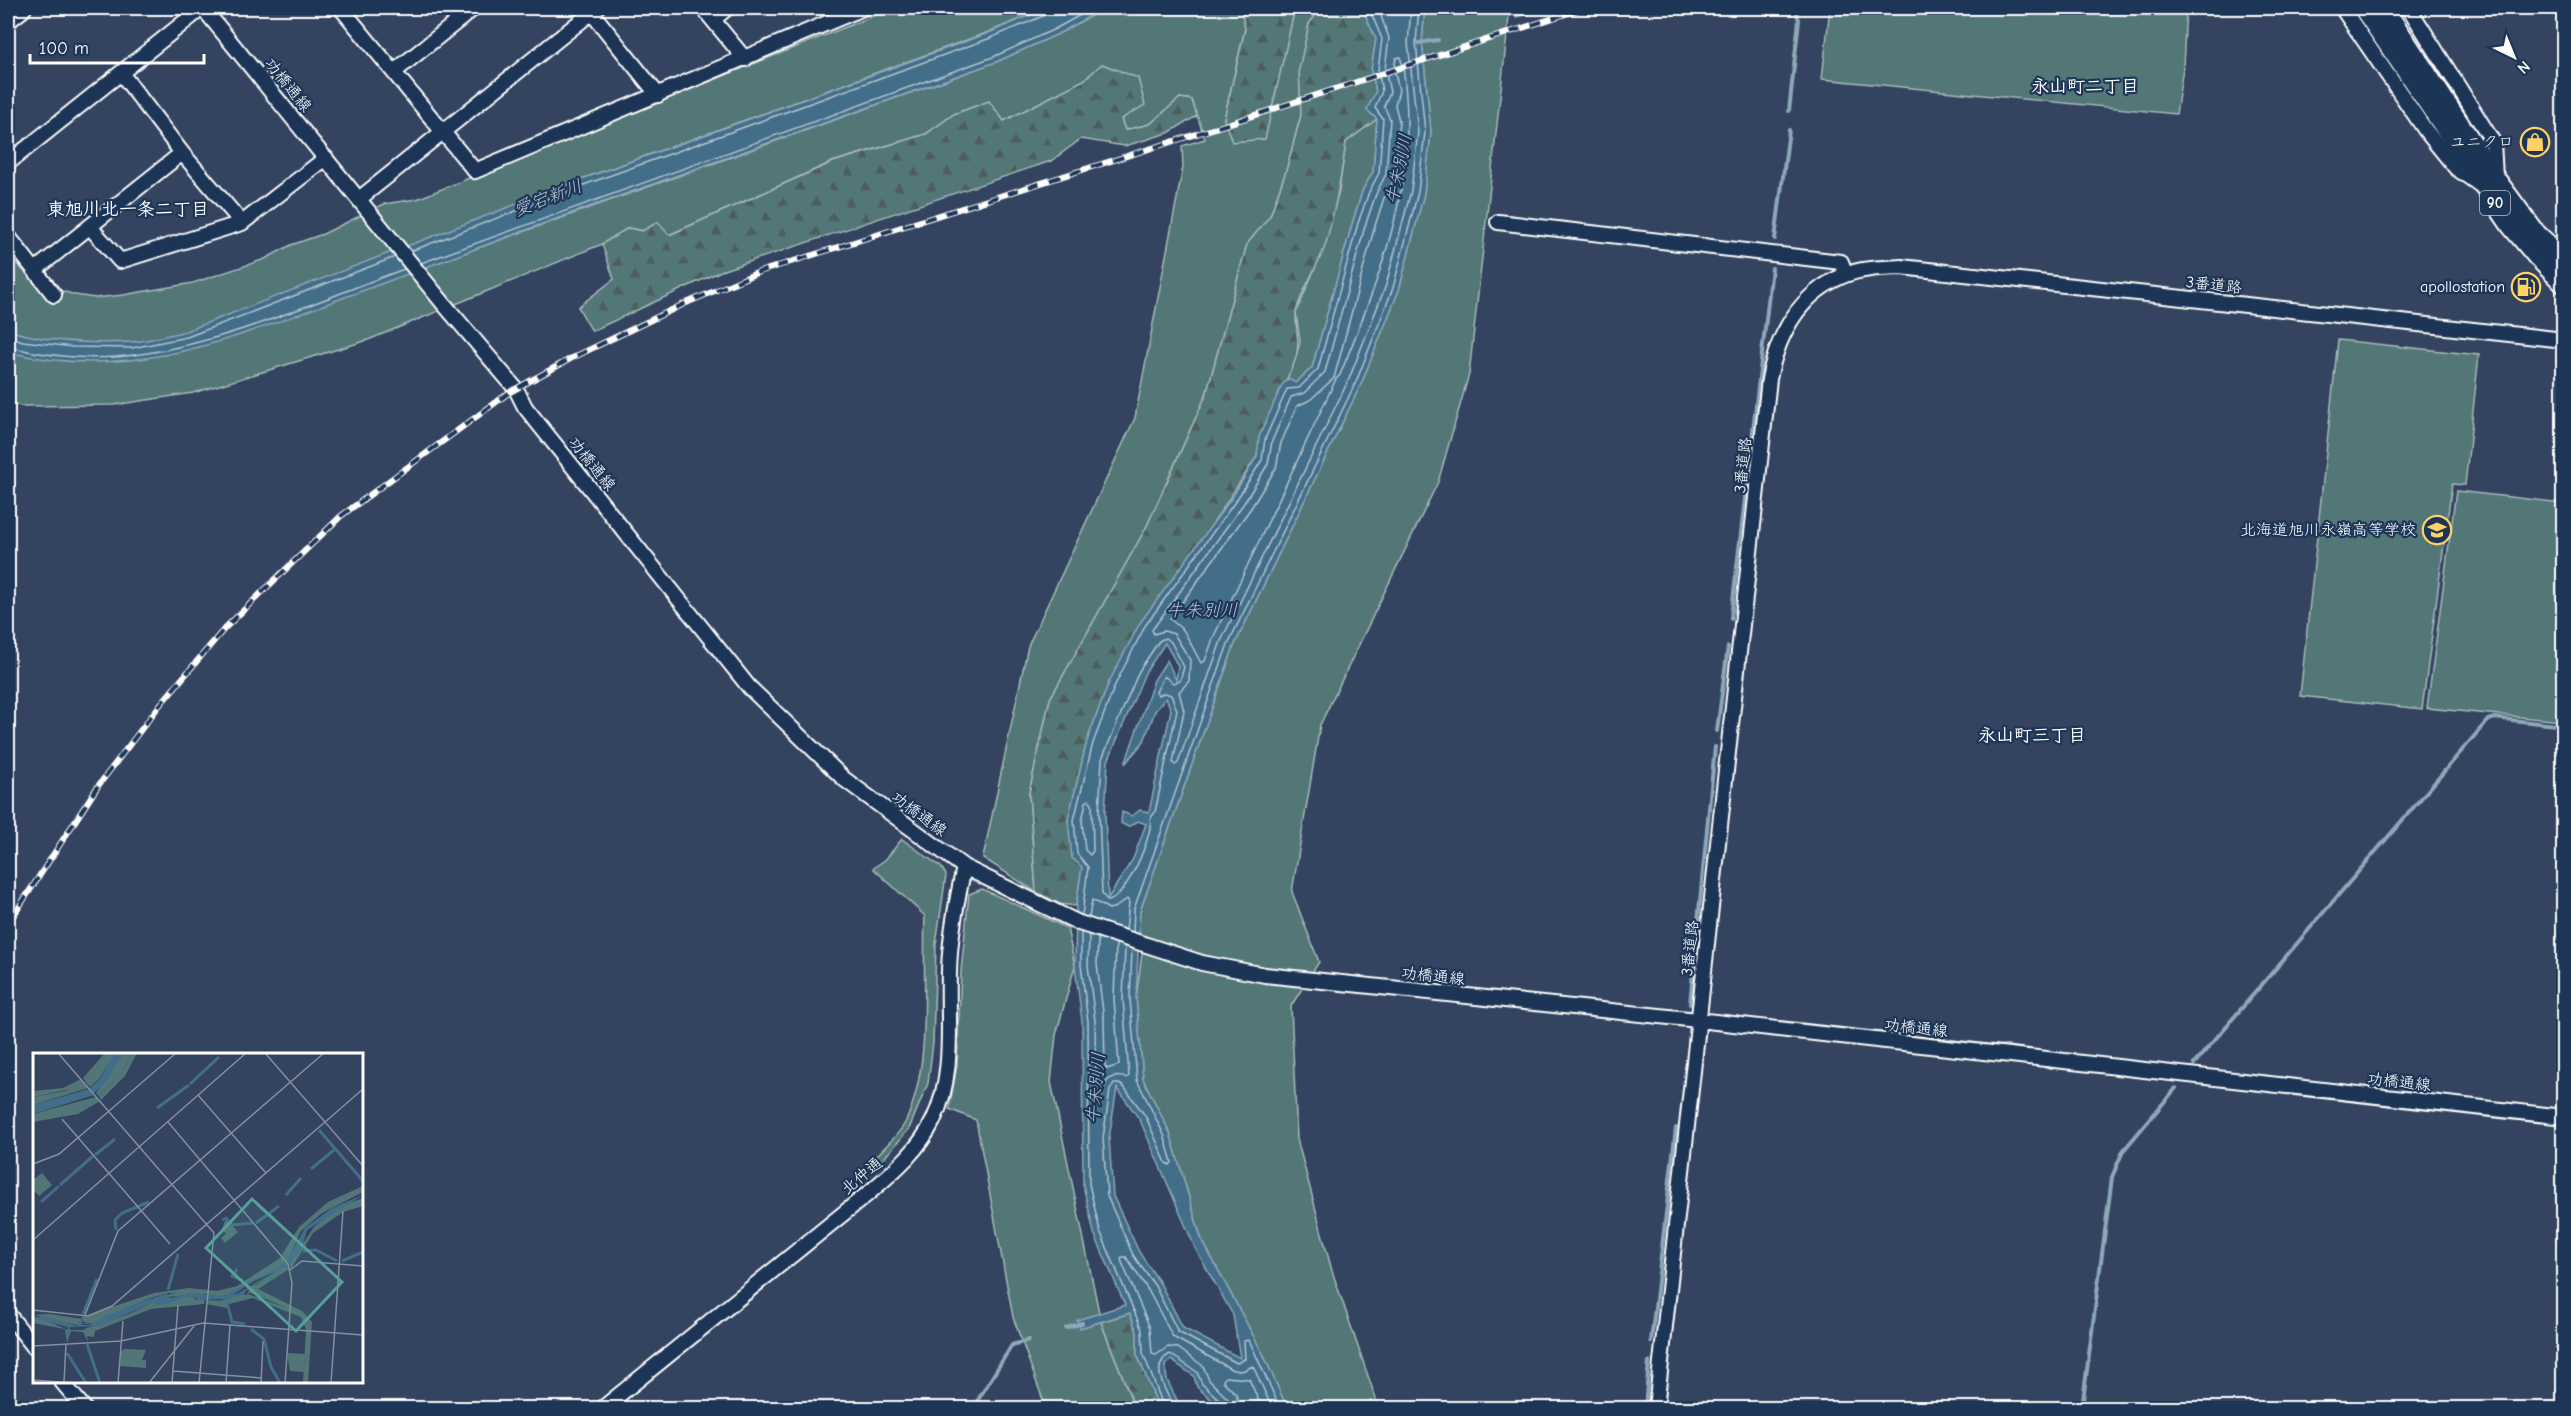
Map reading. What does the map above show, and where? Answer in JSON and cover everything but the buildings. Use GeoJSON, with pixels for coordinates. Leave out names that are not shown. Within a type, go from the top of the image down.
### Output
{"type":"FeatureCollection","features":[{"type":"Feature","properties":{"kind":"main road"},"geometry":{"type":"LineString","coordinates":[[8,19],[22,8]]}},
{"type":"Feature","properties":{"kind":"main road","name":"90"},"geometry":{"type":"LineString","coordinates":[[2364,8],[2442,111],[2490,183],[2524,242],[2564,284]]}},
{"type":"Feature","properties":{"kind":"main road","name":"90"},"geometry":{"type":"LineString","coordinates":[[2384,8],[2442,111]]}},
{"type":"Feature","properties":{"kind":"main road","name":"90"},"geometry":{"type":"LineString","coordinates":[[2490,183],[2564,260]]}},
{"type":"Feature","properties":{"kind":"street"},"geometry":{"type":"LineString","coordinates":[[8,163],[203,8]]}},
{"type":"Feature","properties":{"kind":"street","name":"功橋通線"},"geometry":{"type":"LineString","coordinates":[[203,8],[432,291],[516,389],[525,407],[749,687],[844,779],[964,867],[1079,923],[1149,948],[1202,963],[1265,975],[1698,1020],[2564,1117]]}},
{"type":"Feature","properties":{"kind":"street"},"geometry":{"type":"LineString","coordinates":[[394,72],[474,8]]}},
{"type":"Feature","properties":{"kind":"street"},"geometry":{"type":"LineString","coordinates":[[703,8],[745,59]]}},
{"type":"Feature","properties":{"kind":"street"},"geometry":{"type":"LineString","coordinates":[[712,20],[727,8]]}},
{"type":"Feature","properties":{"kind":"street"},"geometry":{"type":"LineString","coordinates":[[348,10],[394,72],[475,171],[863,8]]}},
{"type":"Feature","properties":{"kind":"street"},"geometry":{"type":"LineString","coordinates":[[2342,8],[2427,132],[2456,168],[2490,183],[2493,142],[2409,8]]}},
{"type":"Feature","properties":{"kind":"street"},"geometry":{"type":"LineString","coordinates":[[359,199],[592,9],[658,95]]}},
{"type":"Feature","properties":{"kind":"street"},"geometry":{"type":"LineString","coordinates":[[121,73],[182,153],[242,223]]}},
{"type":"Feature","properties":{"kind":"street"},"geometry":{"type":"LineString","coordinates":[[35,270],[182,153]]}},
{"type":"Feature","properties":{"kind":"street"},"geometry":{"type":"LineString","coordinates":[[90,227],[120,261],[242,223],[326,158]]}},
{"type":"Feature","properties":{"kind":"street"},"geometry":{"type":"LineString","coordinates":[[1498,222],[1841,262],[1846,274]]}},
{"type":"Feature","properties":{"kind":"street"},"geometry":{"type":"LineString","coordinates":[[8,236],[54,295]]}},
{"type":"Feature","properties":{"kind":"street","name":"3番道路"},"geometry":{"type":"LineString","coordinates":[[1656,1408],[1768,379],[1774,352],[1790,321],[1800,308],[1819,290],[1846,274],[1874,268],[1901,267],[2564,340]]}},
{"type":"Feature","properties":{"kind":"street","name":"北仲通"},"geometry":{"type":"LineString","coordinates":[[603,1408],[870,1192],[906,1161],[922,1139],[940,1104],[945,1078],[950,952],[964,867]]}},
{"type":"Feature","properties":{"kind":"street"},"geometry":{"type":"LineString","coordinates":[[8,1314],[33,1346]]}},
{"type":"Feature","properties":{"kind":"street"},"geometry":{"type":"LineString","coordinates":[[64,1383],[84,1408]]}},
{"type":"Feature","properties":{"kind":"green space"},"geometry":{"type":"Polygon","coordinates":[[[893,8],[1047,8],[986,33],[579,180],[425,267],[996,62],[1058,34],[1105,8],[1241,8],[1245,28],[1224,119],[1264,139],[1295,8],[1321,8],[1309,24],[1300,69],[1301,115],[1286,171],[1270,216],[1247,244],[1206,395],[1146,528],[1050,699],[1029,793],[1036,892],[983,858],[1028,646],[1135,418],[1183,167],[1182,146],[1205,139],[1192,100],[1180,98],[1150,124],[1125,130],[1102,64],[1084,80],[1004,121],[988,102],[954,114],[926,134],[832,162],[669,235],[628,228],[602,244],[368,340],[193,393],[114,405],[21,406],[8,403],[8,258],[10,256],[34,282],[75,295],[95,298],[193,283],[265,259],[291,245],[323,234],[384,204],[417,199],[893,8]]]}},
{"type":"Feature","properties":{"kind":"green space"},"geometry":{"type":"Polygon","coordinates":[[[1241,8],[1295,8],[1265,139],[1232,142],[1224,119],[1245,29],[1241,8]]]}},
{"type":"Feature","properties":{"kind":"green space"},"geometry":{"type":"Polygon","coordinates":[[[1321,8],[1362,8],[1376,39],[1371,70],[1376,91],[1367,110],[1377,119],[1346,142],[1325,246],[1296,313],[1298,344],[1296,356],[1267,419],[1257,456],[1109,682],[1087,741],[1068,820],[1082,867],[1076,906],[1060,904],[1036,892],[1029,793],[1050,699],[1146,528],[1206,395],[1247,244],[1270,216],[1286,171],[1301,115],[1299,69],[1309,24],[1321,8]]]}},
{"type":"Feature","properties":{"kind":"green space"},"geometry":{"type":"Polygon","coordinates":[[[1425,8],[1510,8],[1469,374],[1438,482],[1320,725],[1292,892],[1319,962],[1291,1006],[1297,1139],[1332,1271],[1379,1408],[1287,1408],[1263,1354],[1201,1238],[1170,1133],[1143,1079],[1136,998],[1143,946],[1126,940],[1140,911],[1234,646],[1361,384],[1399,290],[1424,193],[1431,132],[1422,42],[1425,8]]]}},
{"type":"Feature","properties":{"kind":"green space"},"geometry":{"type":"Polygon","coordinates":[[[1830,8],[2186,8],[2183,68],[2176,114],[1822,79],[1830,8]]]}},
{"type":"Feature","properties":{"kind":"green space"},"geometry":{"type":"Polygon","coordinates":[[[1102,64],[1138,78],[1145,105],[1121,119],[1125,130],[1150,124],[1180,98],[1192,100],[1197,116],[1168,133],[1125,146],[1081,139],[1051,161],[721,271],[592,331],[578,307],[614,279],[602,244],[628,228],[642,231],[658,222],[669,235],[833,162],[926,134],[954,114],[989,101],[1004,121],[1084,80],[1102,64]]]}},
{"type":"Feature","properties":{"kind":"green space"},"geometry":{"type":"Polygon","coordinates":[[[1377,119],[1373,172],[1363,189],[1353,221],[1312,368],[1295,383],[1282,385],[1294,363],[1300,342],[1296,313],[1324,247],[1339,190],[1346,142],[1377,119]]]}},
{"type":"Feature","properties":{"kind":"green space"},"geometry":{"type":"Polygon","coordinates":[[[2338,340],[2479,355],[2465,485],[2452,484],[2422,709],[2300,696],[2338,340]]]}},
{"type":"Feature","properties":{"kind":"green space"},"geometry":{"type":"Polygon","coordinates":[[[2456,491],[2563,503],[2563,721],[2427,708],[2456,491]]]}},
{"type":"Feature","properties":{"kind":"green space"},"geometry":{"type":"Polygon","coordinates":[[[902,839],[941,867],[946,875],[936,944],[933,1043],[928,1083],[909,1129],[879,1164],[875,1158],[902,1128],[914,1100],[923,1049],[925,916],[873,868],[885,860],[902,839]]]}},
{"type":"Feature","properties":{"kind":"green space"},"geometry":{"type":"Polygon","coordinates":[[[982,889],[1067,928],[1075,966],[1056,1035],[1051,1082],[1101,1322],[1135,1408],[1046,1408],[1013,1317],[976,1120],[949,1109],[957,1066],[961,971],[969,894],[982,889]]]}},
{"type":"Feature","properties":{"kind":"green space"},"geometry":{"type":"Polygon","coordinates":[[[1130,1313],[1137,1332],[1137,1354],[1159,1408],[1135,1408],[1101,1322],[1130,1313]]]}},
{"type":"Feature","properties":{"kind":"water","name":"愛宕新川"},"geometry":{"type":"Polygon","coordinates":[[[1047,8],[1105,8],[1058,34],[996,62],[225,340],[141,359],[98,362],[54,360],[8,352],[8,330],[53,340],[100,343],[138,341],[186,331],[579,180],[986,34],[1047,8]]]}},
{"type":"Feature","properties":{"kind":"water","name":"牛朱別川"},"geometry":{"type":"Polygon","coordinates":[[[1362,8],[1425,8],[1422,42],[1431,132],[1424,193],[1399,290],[1361,384],[1234,646],[1140,911],[1136,998],[1143,1079],[1170,1133],[1201,1238],[1263,1354],[1287,1408],[1221,1408],[1197,1387],[1194,1376],[1171,1360],[1165,1365],[1167,1380],[1181,1408],[1159,1408],[1137,1354],[1137,1332],[1130,1313],[1080,1328],[1077,1320],[1125,1305],[1094,1233],[1083,1185],[1082,1021],[1075,966],[1076,906],[1082,867],[1072,858],[1068,820],[1087,741],[1109,682],[1140,623],[1233,496],[1257,456],[1259,437],[1282,385],[1289,378],[1295,383],[1312,368],[1353,221],[1363,189],[1373,172],[1377,119],[1367,110],[1376,91],[1371,70],[1376,39],[1362,8]],[[1165,643],[1145,673],[1108,761],[1105,812],[1108,898],[1133,859],[1146,824],[1138,821],[1128,827],[1121,823],[1122,812],[1132,816],[1140,810],[1149,812],[1171,710],[1166,698],[1155,711],[1144,741],[1125,764],[1154,680],[1167,660],[1176,680],[1178,666],[1165,643]],[[1117,1088],[1109,1138],[1113,1196],[1139,1252],[1160,1283],[1183,1328],[1240,1358],[1233,1315],[1196,1250],[1140,1120],[1117,1088]]]}},
{"type":"Feature","properties":{"kind":"waterway"},"geometry":{"type":"LineString","coordinates":[[1516,16],[1544,8]]}},
{"type":"Feature","properties":{"kind":"waterway"},"geometry":{"type":"LineString","coordinates":[[1789,111],[1799,20],[1795,8]]}},
{"type":"Feature","properties":{"kind":"waterway"},"geometry":{"type":"LineString","coordinates":[[1418,43],[1438,40]]}},
{"type":"Feature","properties":{"kind":"waterway"},"geometry":{"type":"LineString","coordinates":[[1775,239],[1789,130]]}},
{"type":"Feature","properties":{"kind":"waterway"},"geometry":{"type":"LineString","coordinates":[[1731,618],[1772,268]]}},
{"type":"Feature","properties":{"kind":"waterway"},"geometry":{"type":"LineString","coordinates":[[1717,731],[1728,647]]}},
{"type":"Feature","properties":{"kind":"waterway"},"geometry":{"type":"LineString","coordinates":[[2194,1064],[2488,720],[2494,718],[2564,726]]}},
{"type":"Feature","properties":{"kind":"waterway"},"geometry":{"type":"LineString","coordinates":[[1690,1004],[1715,747]]}},
{"type":"Feature","properties":{"kind":"waterway"},"geometry":{"type":"LineString","coordinates":[[2082,1408],[2112,1177],[2123,1151],[2176,1088]]}},
{"type":"Feature","properties":{"kind":"waterway"},"geometry":{"type":"LineString","coordinates":[[1651,1342],[1676,1128]]}},
{"type":"Feature","properties":{"kind":"waterway"},"geometry":{"type":"LineString","coordinates":[[1066,1328],[1082,1323]]}},
{"type":"Feature","properties":{"kind":"waterway"},"geometry":{"type":"LineString","coordinates":[[973,1408],[1012,1345],[1029,1340]]}},
{"type":"Feature","properties":{"kind":"waterway"},"geometry":{"type":"LineString","coordinates":[[1645,1408],[1649,1362]]}},
{"type":"Feature","properties":{"kind":"railway"},"geometry":{"type":"LineString","coordinates":[[8,924],[98,786],[159,706],[225,628],[341,516],[510,392],[572,358],[684,304],[759,272],[1206,131],[1584,8]]}},
{"type":"Feature","properties":{"kind":"place","name":"ユニクロ"},"geometry":{"type":"Point","coordinates":[2535,142]}},
{"type":"Feature","properties":{"kind":"place","name":"apollostation"},"geometry":{"type":"Point","coordinates":[2526,287]}},
{"type":"Feature","properties":{"kind":"place","name":"北海道旭川永嶺高等学校"},"geometry":{"type":"Point","coordinates":[2437,530]}},
{"type":"Feature","properties":{"kind":"district","name":"永山町二丁目"},"geometry":{"type":"Point","coordinates":[2085,86]}},
{"type":"Feature","properties":{"kind":"district","name":"東旭川北一条二丁目"},"geometry":{"type":"Point","coordinates":[128,209]}},
{"type":"Feature","properties":{"kind":"district","name":"永山町三丁目"},"geometry":{"type":"Point","coordinates":[2032,735]}}]}
